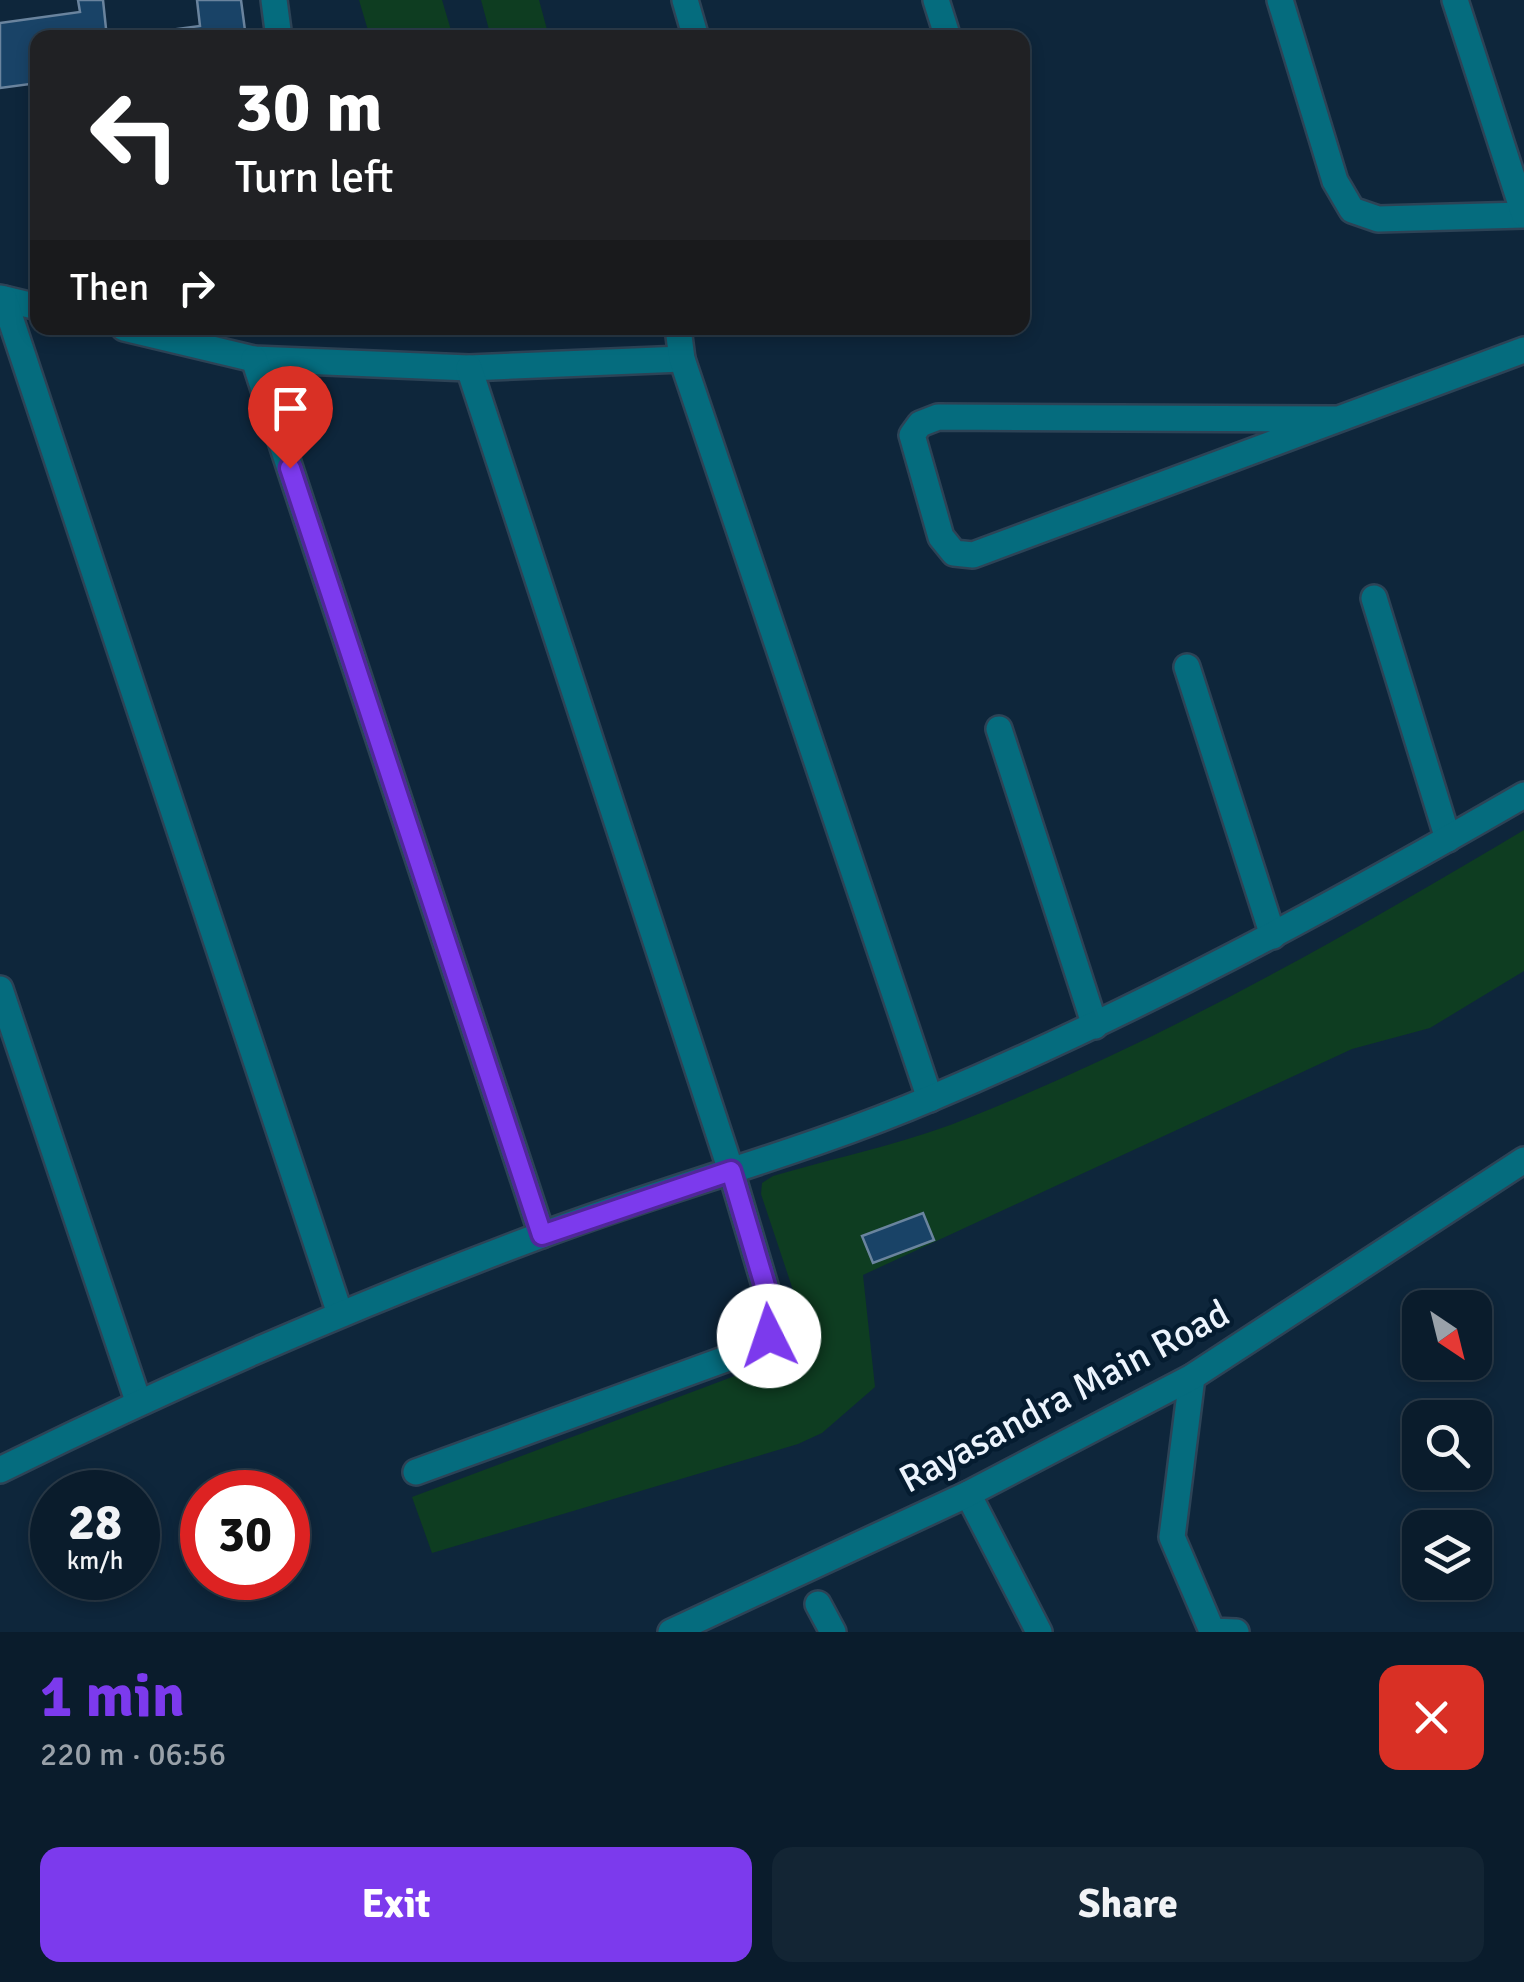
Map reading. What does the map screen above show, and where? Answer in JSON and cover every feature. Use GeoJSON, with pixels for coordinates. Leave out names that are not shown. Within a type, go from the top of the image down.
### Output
{"type":"FeatureCollection","features":[{"type":"Feature","properties":{"kind":"street"},"geometry":{"type":"LineString","coordinates":[[274,0],[278,30]]}},
{"type":"Feature","properties":{"kind":"street"},"geometry":{"type":"LineString","coordinates":[[685,0],[694,30]]}},
{"type":"Feature","properties":{"kind":"street"},"geometry":{"type":"LineString","coordinates":[[936,0],[945,30]]}},
{"type":"Feature","properties":{"kind":"street"},"geometry":{"type":"LineString","coordinates":[[1280,0],[1335,181],[1352,210],[1378,219],[1524,215],[1456,0]]}},
{"type":"Feature","properties":{"kind":"street"},"geometry":{"type":"LineString","coordinates":[[2,298],[30,305]]}},
{"type":"Feature","properties":{"kind":"street"},"geometry":{"type":"LineString","coordinates":[[2,298],[340,1314]]}},
{"type":"Feature","properties":{"kind":"street"},"geometry":{"type":"LineString","coordinates":[[153,335],[254,359],[469,368],[682,359]]}},
{"type":"Feature","properties":{"kind":"street"},"geometry":{"type":"LineString","coordinates":[[679,335],[682,359],[930,1099]]}},
{"type":"Feature","properties":{"kind":"street"},"geometry":{"type":"LineString","coordinates":[[1337,419],[938,417],[920,424],[912,435],[941,537],[954,553],[973,555],[1524,350]]}},
{"type":"Feature","properties":{"kind":"street"},"geometry":{"type":"LineString","coordinates":[[254,359],[542,1235]]}},
{"type":"Feature","properties":{"kind":"street"},"geometry":{"type":"LineString","coordinates":[[416,1472],[752,1349],[769,1336],[774,1316],[731,1171],[469,368]]}},
{"type":"Feature","properties":{"kind":"street"},"geometry":{"type":"LineString","coordinates":[[1374,598],[1448,839]]}},
{"type":"Feature","properties":{"kind":"street"},"geometry":{"type":"LineString","coordinates":[[1187,667],[1273,936]]}},
{"type":"Feature","properties":{"kind":"street"},"geometry":{"type":"LineString","coordinates":[[999,729],[1095,1026]]}},
{"type":"Feature","properties":{"kind":"street"},"geometry":{"type":"LineString","coordinates":[[0,1470],[138,1402],[340,1314],[542,1235],[930,1099],[1095,1026],[1273,936],[1524,795]]}},
{"type":"Feature","properties":{"kind":"street"},"geometry":{"type":"LineString","coordinates":[[0,990],[138,1402]]}},
{"type":"Feature","properties":{"kind":"street","name":"Rayasandra Main Road"},"geometry":{"type":"LineString","coordinates":[[671,1632],[968,1494],[1192,1377],[1524,1160]]}},
{"type":"Feature","properties":{"kind":"street"},"geometry":{"type":"LineString","coordinates":[[1192,1377],[1172,1536],[1212,1631],[1236,1632]]}},
{"type":"Feature","properties":{"kind":"street"},"geometry":{"type":"LineString","coordinates":[[968,1494],[1039,1632]]}},
{"type":"Feature","properties":{"kind":"street"},"geometry":{"type":"LineString","coordinates":[[818,1604],[833,1632]]}},
{"type":"Feature","properties":{"kind":"green space"},"geometry":{"type":"Polygon","coordinates":[[[359,0],[442,0],[451,30],[368,30],[359,0]]]}},
{"type":"Feature","properties":{"kind":"green space"},"geometry":{"type":"Polygon","coordinates":[[[481,0],[539,0],[547,30],[489,30],[481,0]]]}},
{"type":"Feature","properties":{"kind":"green space"},"geometry":{"type":"Polygon","coordinates":[[[1524,830],[1524,971],[1430,1028],[1352,1049],[863,1275],[875,1387],[822,1433],[798,1444],[432,1553],[412,1497],[812,1347],[761,1194],[762,1183],[773,1176],[940,1129],[1108,1057],[1319,949],[1524,830]]]}},
{"type":"Feature","properties":{"kind":"building"},"geometry":{"type":"Polygon","coordinates":[[[78,0],[103,0],[106,30],[30,30],[30,84],[0,88],[0,23],[80,12],[78,0]]]}},
{"type":"Feature","properties":{"kind":"building"},"geometry":{"type":"Polygon","coordinates":[[[197,0],[241,0],[245,30],[170,30],[200,26],[197,0]]]}},
{"type":"Feature","properties":{"kind":"building"},"geometry":{"type":"Polygon","coordinates":[[[923,1213],[934,1240],[873,1263],[862,1236],[923,1213]]]}},
{"type":"Feature","properties":{"kind":"route"},"geometry":{"type":"LineString","coordinates":[[290,468],[542,1235],[731,1171],[774,1316],[769,1336]]}}]}
